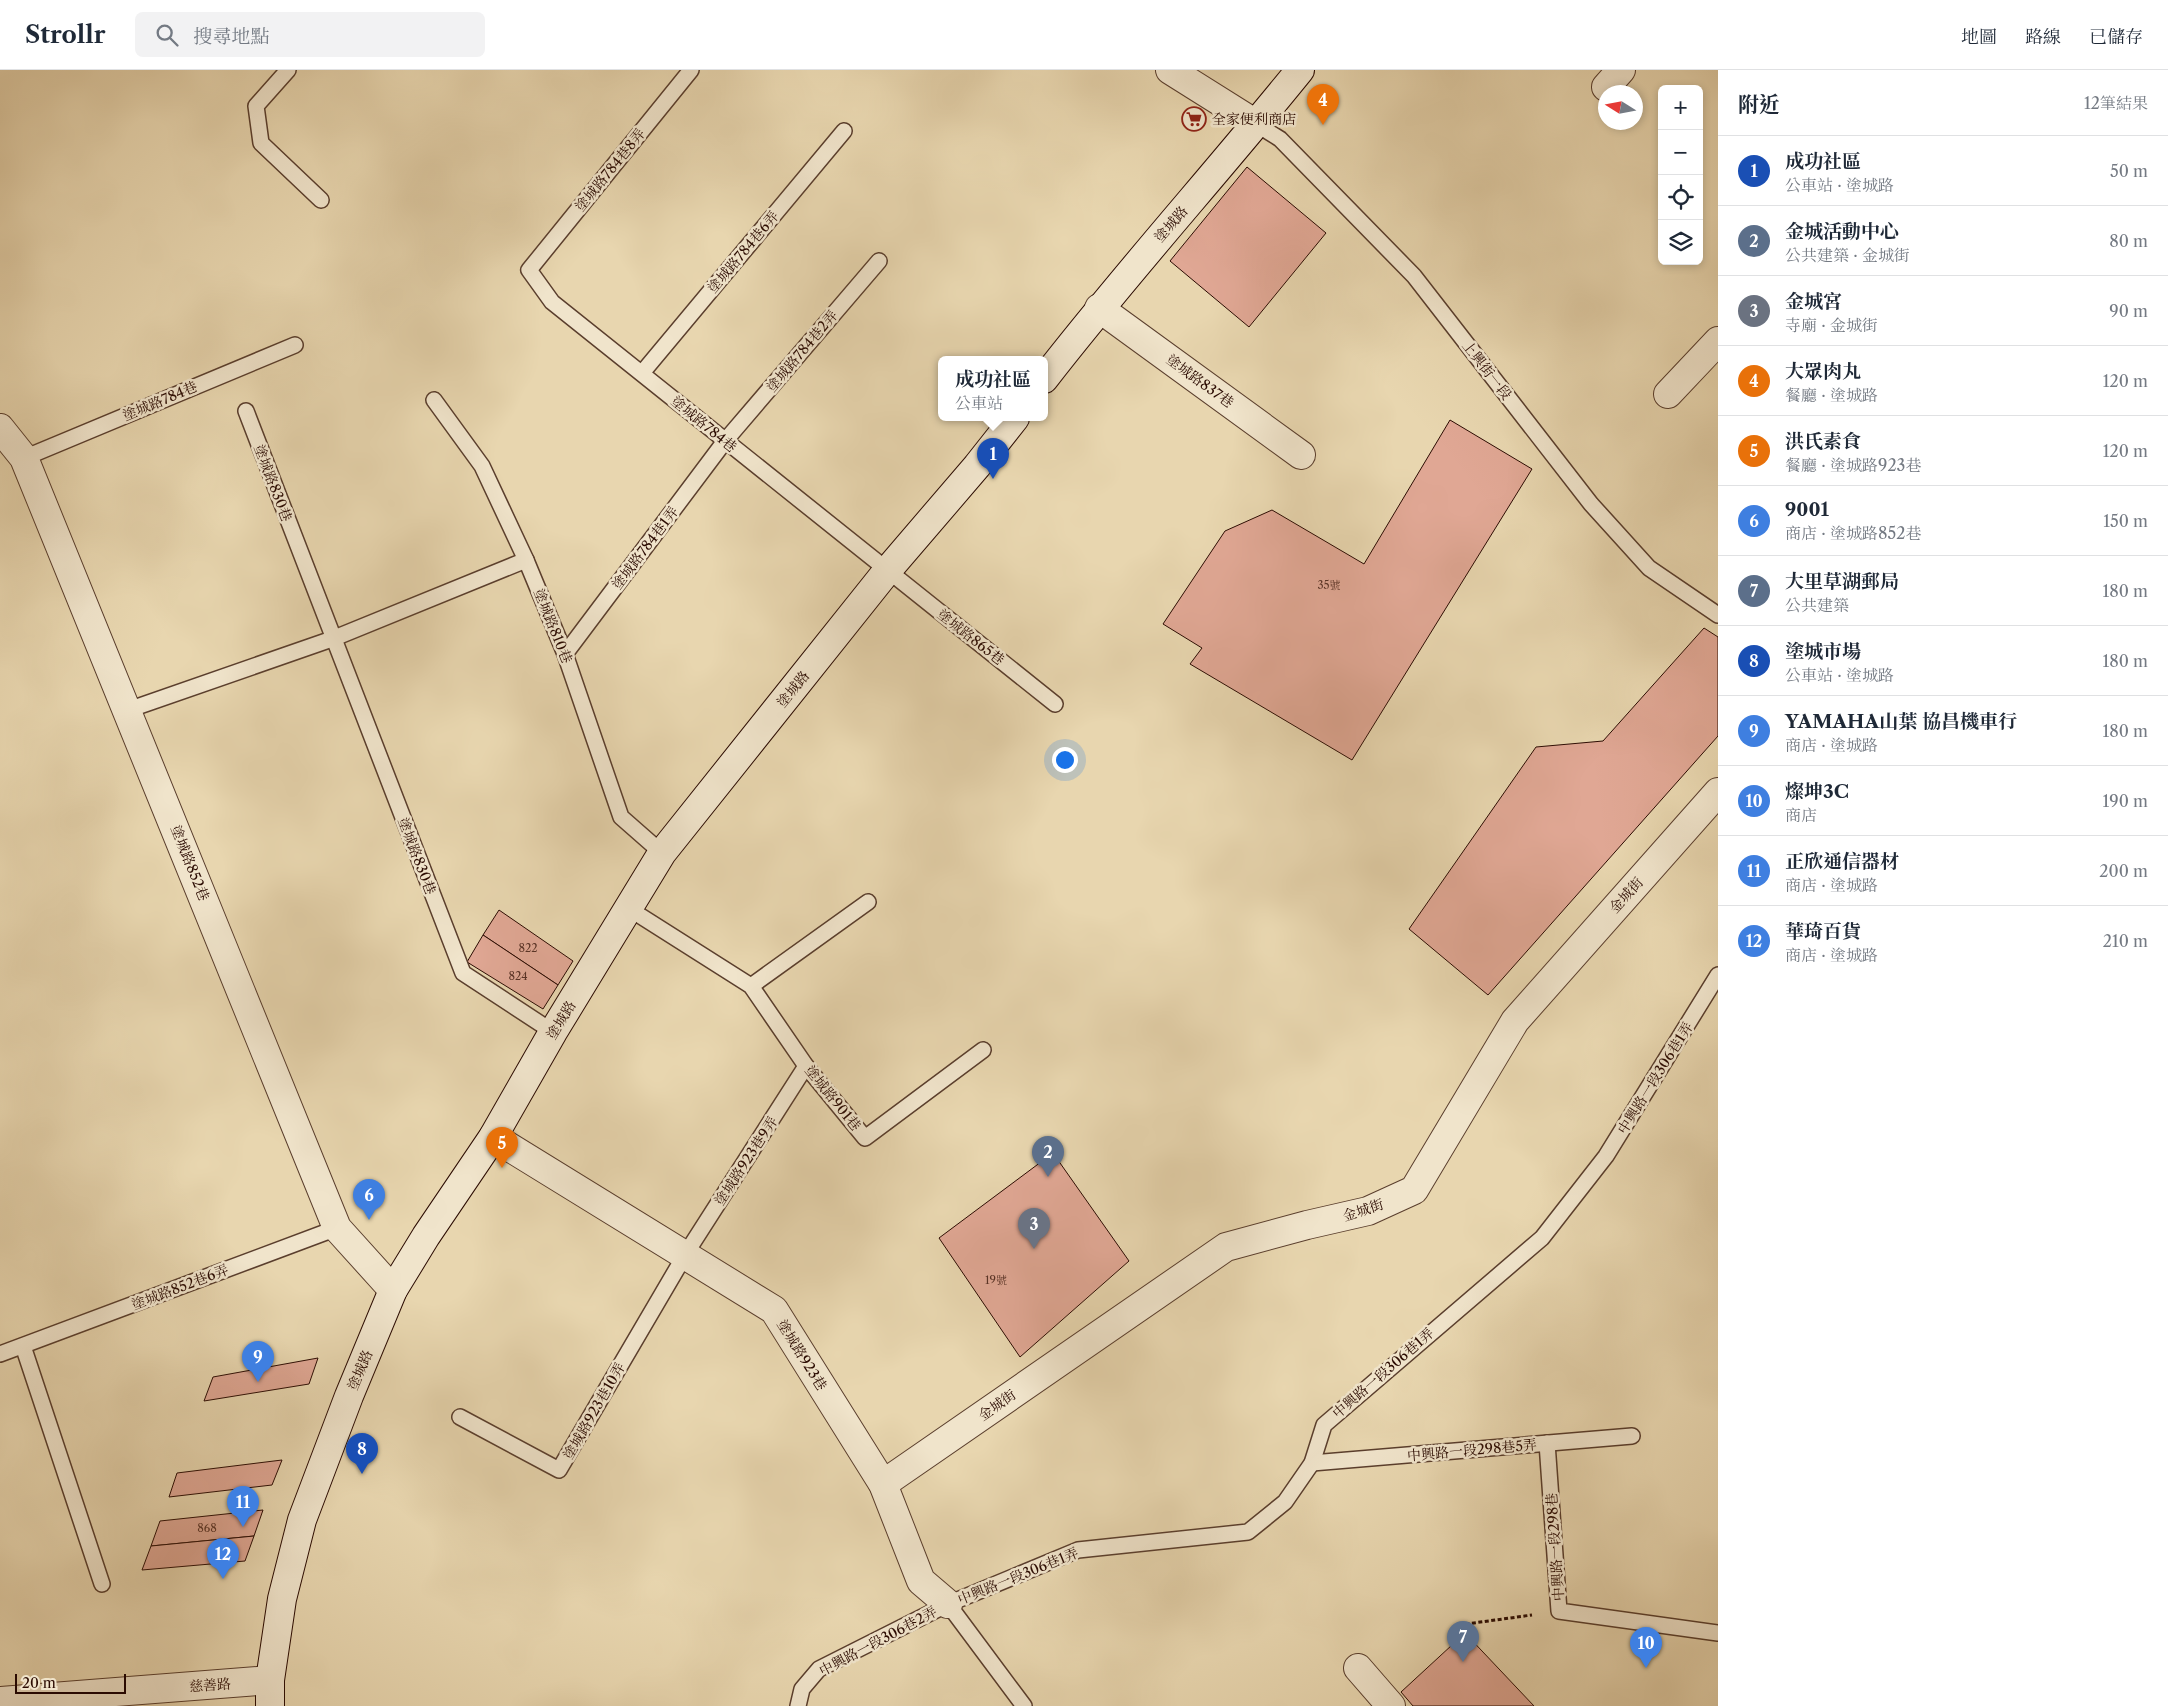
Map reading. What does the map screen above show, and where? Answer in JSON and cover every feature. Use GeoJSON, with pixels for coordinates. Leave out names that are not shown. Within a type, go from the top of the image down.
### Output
{"type":"FeatureCollection","features":[{"type":"Feature","properties":{"kind":"street"},"geometry":{"type":"LineString","coordinates":[[1170,70],[1256,124]]}},
{"type":"Feature","properties":{"kind":"street","name":"塗城路"},"geometry":{"type":"LineString","coordinates":[[1048,374],[1099,308],[1300,70]]}},
{"type":"Feature","properties":{"kind":"street","name":"塗城路837巷"},"geometry":{"type":"LineString","coordinates":[[1099,308],[1301,455]]}},
{"type":"Feature","properties":{"kind":"street"},"geometry":{"type":"LineString","coordinates":[[1668,394],[1718,342]]}},
{"type":"Feature","properties":{"kind":"street","name":"塗城路"},"geometry":{"type":"LineString","coordinates":[[270,1693],[282,1599],[302,1520],[349,1396],[393,1290],[426,1236],[493,1137],[553,1032],[662,852],[887,571],[977,466],[1013,421]]}},
{"type":"Feature","properties":{"kind":"street","name":"塗城路852巷"},"geometry":{"type":"LineString","coordinates":[[0,428],[24,458],[337,1228],[393,1290]]}},
{"type":"Feature","properties":{"kind":"street","name":"金城街"},"geometry":{"type":"LineString","coordinates":[[883,1484],[1226,1247],[1368,1211],[1414,1190],[1515,1021],[1718,792]]}},
{"type":"Feature","properties":{"kind":"street","name":"塗城路923巷"},"geometry":{"type":"LineString","coordinates":[[493,1137],[774,1310],[883,1484],[921,1581],[948,1604]]}},
{"type":"Feature","properties":{"kind":"street"},"geometry":{"type":"LineString","coordinates":[[1358,1668],[1391,1706]]}},
{"type":"Feature","properties":{"kind":"street","name":"慈善路"},"geometry":{"type":"LineString","coordinates":[[0,1701],[270,1693]]}},
{"type":"Feature","properties":{"kind":"lane"},"geometry":{"type":"LineString","coordinates":[[288,70],[256,106],[261,143],[321,200]]}},
{"type":"Feature","properties":{"kind":"lane","name":"塗城路784巷8弄"},"geometry":{"type":"LineString","coordinates":[[529,270],[691,70]]}},
{"type":"Feature","properties":{"kind":"lane","name":"上興街一段"},"geometry":{"type":"LineString","coordinates":[[1256,124],[1280,139],[1414,276],[1591,504],[1649,568],[1718,615]]}},
{"type":"Feature","properties":{"kind":"lane","name":"塗城路784巷6弄"},"geometry":{"type":"LineString","coordinates":[[642,373],[844,131]]}},
{"type":"Feature","properties":{"kind":"lane","name":"塗城路784巷2弄"},"geometry":{"type":"LineString","coordinates":[[725,441],[879,261]]}},
{"type":"Feature","properties":{"kind":"lane","name":"塗城路784巷"},"geometry":{"type":"LineString","coordinates":[[529,270],[552,302],[887,571]]}},
{"type":"Feature","properties":{"kind":"lane","name":"塗城路784巷"},"geometry":{"type":"LineString","coordinates":[[24,458],[295,345]]}},
{"type":"Feature","properties":{"kind":"lane","name":"塗城路810巷"},"geometry":{"type":"LineString","coordinates":[[434,400],[482,466],[526,560],[565,654],[621,817],[662,852]]}},
{"type":"Feature","properties":{"kind":"lane","name":"塗城路830巷"},"geometry":{"type":"LineString","coordinates":[[246,411],[332,638],[463,973],[553,1032]]}},
{"type":"Feature","properties":{"kind":"lane","name":"塗城路784巷1弄"},"geometry":{"type":"LineString","coordinates":[[565,654],[725,441]]}},
{"type":"Feature","properties":{"kind":"lane"},"geometry":{"type":"LineString","coordinates":[[128,710],[332,638],[526,560]]}},
{"type":"Feature","properties":{"kind":"lane","name":"塗城路865巷"},"geometry":{"type":"LineString","coordinates":[[887,571],[1056,704]]}},
{"type":"Feature","properties":{"kind":"lane"},"geometry":{"type":"LineString","coordinates":[[751,986],[868,902]]}},
{"type":"Feature","properties":{"kind":"lane","name":"塗城路901巷"},"geometry":{"type":"LineString","coordinates":[[628,908],[751,986],[806,1066],[865,1138],[983,1050]]}},
{"type":"Feature","properties":{"kind":"lane","name":"中興路一段306巷1弄"},"geometry":{"type":"LineString","coordinates":[[948,1604],[1078,1550],[1248,1532],[1286,1502],[1312,1463],[1324,1425],[1542,1238],[1606,1156],[1718,975]]}},
{"type":"Feature","properties":{"kind":"lane","name":"塗城路923巷9弄"},"geometry":{"type":"LineString","coordinates":[[685,1255],[806,1066]]}},
{"type":"Feature","properties":{"kind":"lane","name":"塗城路852巷6弄"},"geometry":{"type":"LineString","coordinates":[[0,1354],[337,1228]]}},
{"type":"Feature","properties":{"kind":"lane","name":"塗城路923巷10弄"},"geometry":{"type":"LineString","coordinates":[[460,1417],[559,1470],[685,1255]]}},
{"type":"Feature","properties":{"kind":"lane"},"geometry":{"type":"LineString","coordinates":[[23,1346],[102,1584]]}},
{"type":"Feature","properties":{"kind":"lane","name":"中興路一段298巷5弄"},"geometry":{"type":"LineString","coordinates":[[1312,1463],[1632,1436]]}},
{"type":"Feature","properties":{"kind":"lane","name":"中興路一段298巷"},"geometry":{"type":"LineString","coordinates":[[1547,1443],[1560,1611],[1718,1633]]}},
{"type":"Feature","properties":{"kind":"lane"},"geometry":{"type":"LineString","coordinates":[[948,1604],[1024,1706]]}},
{"type":"Feature","properties":{"kind":"lane","name":"中興路一段306巷2弄"},"geometry":{"type":"LineString","coordinates":[[798,1706],[802,1689],[819,1669],[948,1604]]}},
{"type":"Feature","properties":{"kind":"path"},"geometry":{"type":"LineString","coordinates":[[1459,1625],[1560,1611]]}},
{"type":"Feature","properties":{"kind":"building"},"geometry":{"type":"Polygon","coordinates":[[[1247,167],[1326,233],[1249,327],[1170,261],[1247,167]]]}},
{"type":"Feature","properties":{"kind":"building"},"geometry":{"type":"Polygon","coordinates":[[[1450,420],[1532,469],[1352,760],[1190,664],[1202,648],[1163,624],[1225,531],[1272,510],[1364,564],[1450,420]]]}},
{"type":"Feature","properties":{"kind":"building"},"geometry":{"type":"Polygon","coordinates":[[[1704,628],[1718,637],[1718,736],[1488,995],[1409,929],[1536,747],[1603,741],[1704,628]]]}},
{"type":"Feature","properties":{"kind":"building"},"geometry":{"type":"Polygon","coordinates":[[[499,910],[573,961],[558,985],[483,935],[499,910]]]}},
{"type":"Feature","properties":{"kind":"building"},"geometry":{"type":"Polygon","coordinates":[[[483,935],[558,985],[543,1009],[467,962],[483,935]]]}},
{"type":"Feature","properties":{"kind":"building"},"geometry":{"type":"Polygon","coordinates":[[[1053,1153],[1129,1261],[1020,1357],[939,1238],[1053,1153]]]}},
{"type":"Feature","properties":{"kind":"building"},"geometry":{"type":"Polygon","coordinates":[[[318,1358],[309,1384],[204,1401],[213,1377],[318,1358]]]}},
{"type":"Feature","properties":{"kind":"building"},"geometry":{"type":"Polygon","coordinates":[[[282,1460],[272,1485],[169,1497],[177,1473],[282,1460]]]}},
{"type":"Feature","properties":{"kind":"building"},"geometry":{"type":"Polygon","coordinates":[[[263,1510],[254,1536],[151,1546],[160,1521],[263,1510]]]}},
{"type":"Feature","properties":{"kind":"building"},"geometry":{"type":"Polygon","coordinates":[[[254,1536],[245,1561],[142,1570],[151,1546],[254,1536]]]}},
{"type":"Feature","properties":{"kind":"building"},"geometry":{"type":"Polygon","coordinates":[[[1465,1633],[1534,1706],[1413,1706],[1401,1692],[1465,1633]]]}},
{"type":"Feature","properties":{"kind":"place","name":"全家便利商店"},"geometry":{"type":"Point","coordinates":[1194,119]}},
{"type":"Feature","properties":{"kind":"place","name":"大眾肉丸"},"geometry":{"type":"Point","coordinates":[1323,125]}},
{"type":"Feature","properties":{"kind":"place","name":"成功社區"},"geometry":{"type":"Point","coordinates":[993,479]}},
{"type":"Feature","properties":{"kind":"place","name":"洪氏素食"},"geometry":{"type":"Point","coordinates":[502,1168]}},
{"type":"Feature","properties":{"kind":"place","name":"金城活動中心"},"geometry":{"type":"Point","coordinates":[1048,1177]}},
{"type":"Feature","properties":{"kind":"place","name":"9001"},"geometry":{"type":"Point","coordinates":[369,1220]}},
{"type":"Feature","properties":{"kind":"place","name":"金城宮"},"geometry":{"type":"Point","coordinates":[1034,1249]}},
{"type":"Feature","properties":{"kind":"place","name":"YAMAHA山葉 協昌機車行"},"geometry":{"type":"Point","coordinates":[258,1382]}},
{"type":"Feature","properties":{"kind":"place","name":"塗城市場"},"geometry":{"type":"Point","coordinates":[362,1474]}},
{"type":"Feature","properties":{"kind":"place","name":"正欣通信器材"},"geometry":{"type":"Point","coordinates":[243,1527]}},
{"type":"Feature","properties":{"kind":"place","name":"華琦百貨"},"geometry":{"type":"Point","coordinates":[223,1579]}},
{"type":"Feature","properties":{"kind":"place","name":"大里草湖郵局"},"geometry":{"type":"Point","coordinates":[1463,1662]}},
{"type":"Feature","properties":{"kind":"place","name":"燦坤3C"},"geometry":{"type":"Point","coordinates":[1646,1668]}}]}
